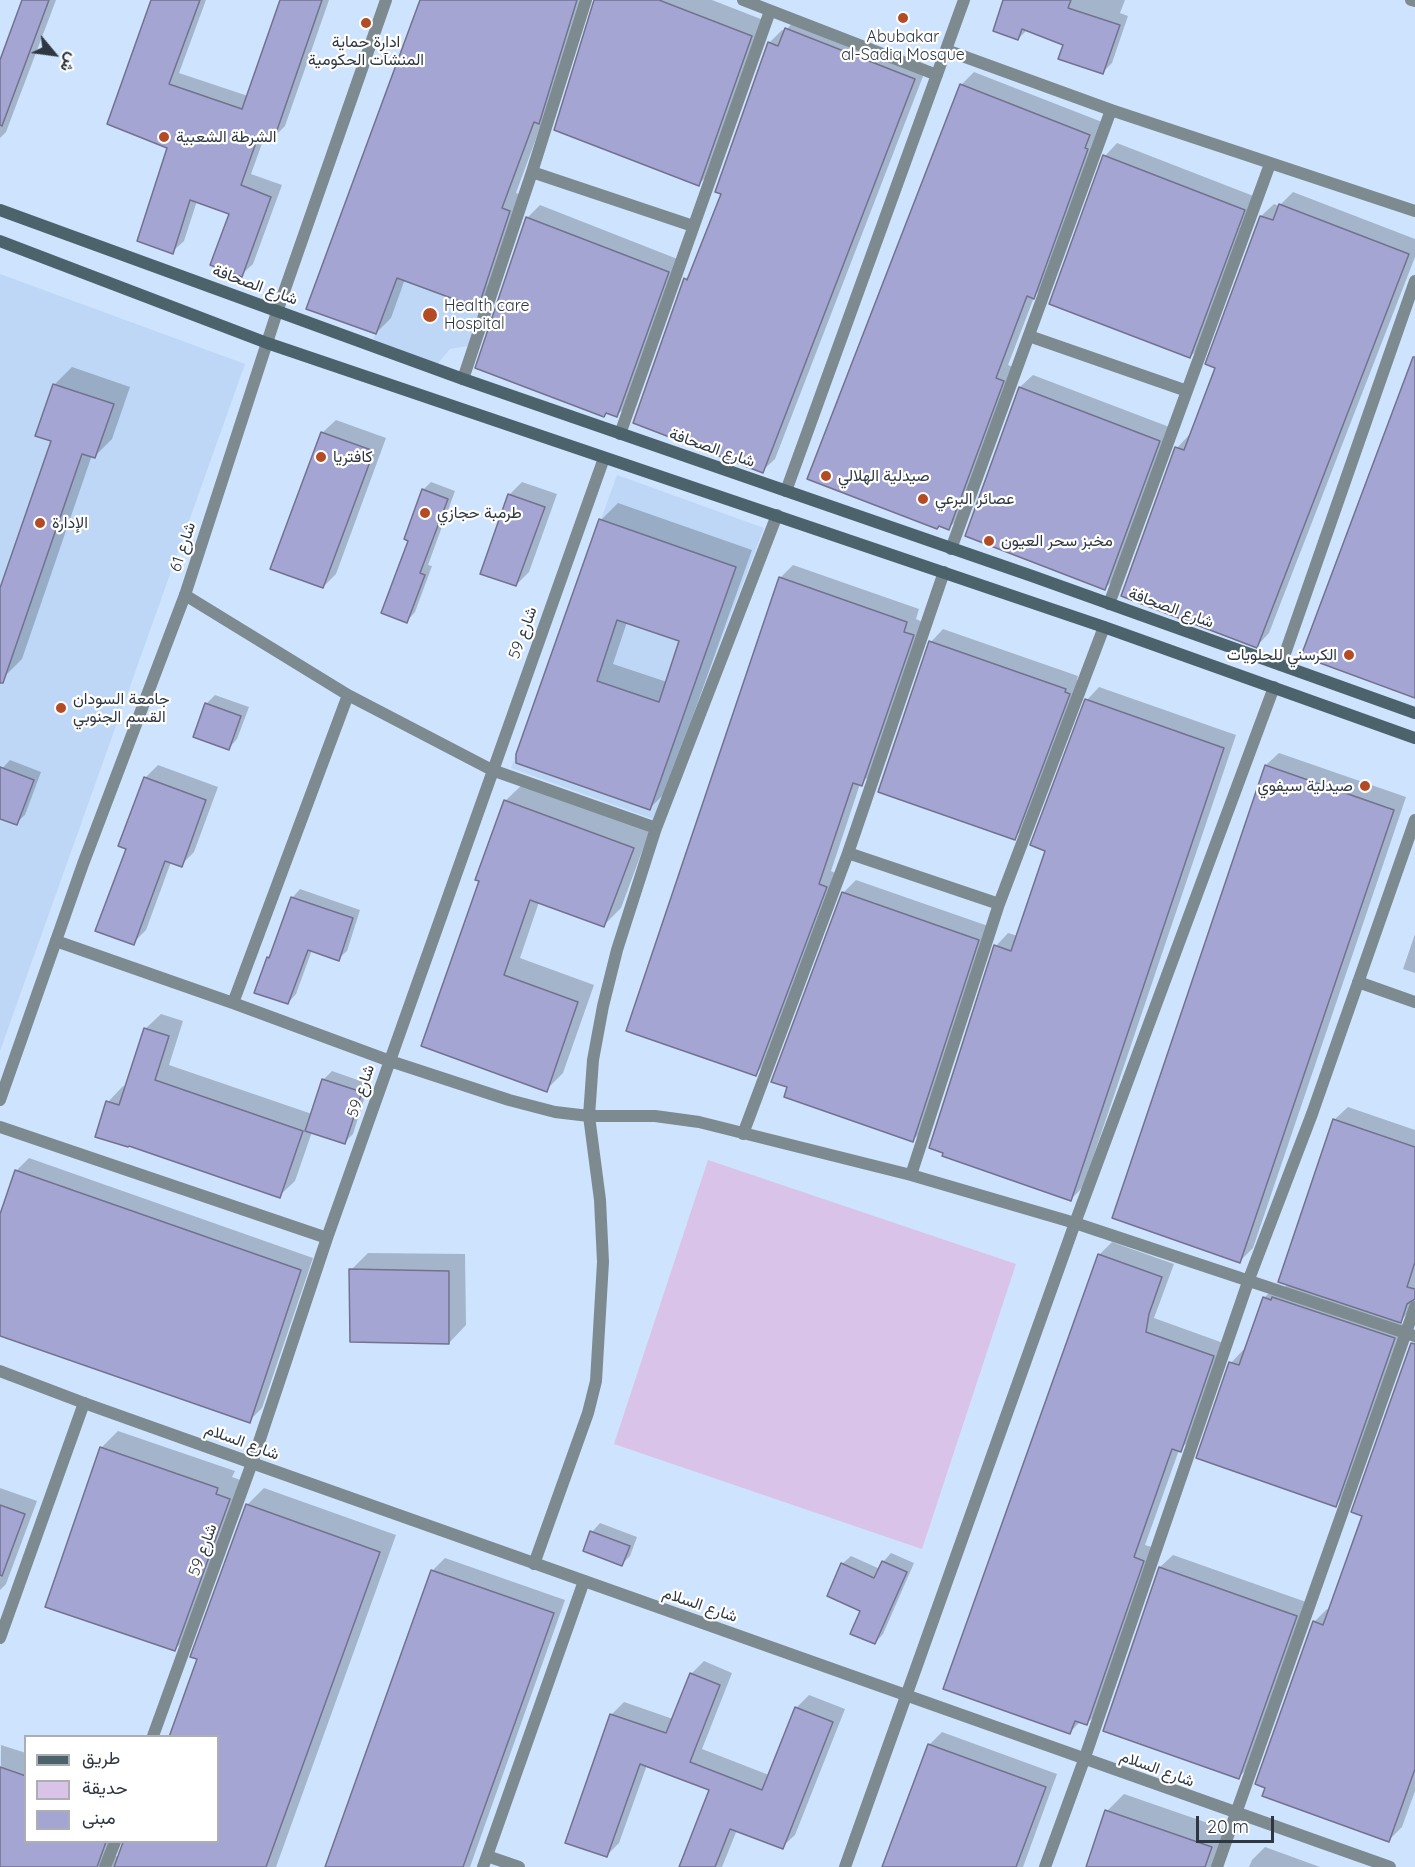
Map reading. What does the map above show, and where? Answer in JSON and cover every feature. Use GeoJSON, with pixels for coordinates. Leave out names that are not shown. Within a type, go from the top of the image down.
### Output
{"type":"FeatureCollection","features":[{"type":"Feature","properties":{"kind":"main road","name":"شارع الصحافة"},"geometry":{"type":"LineString","coordinates":[[0,210],[277,312],[334,330],[620,434],[1415,713]]}},
{"type":"Feature","properties":{"kind":"main road"},"geometry":{"type":"LineString","coordinates":[[0,241],[267,343],[1104,627],[1415,738]]}},
{"type":"Feature","properties":{"kind":"street","name":"شارع 61"},"geometry":{"type":"LineString","coordinates":[[0,1100],[56,941],[185,595],[277,312],[386,0]]}},
{"type":"Feature","properties":{"kind":"street"},"geometry":{"type":"LineString","coordinates":[[463,378],[532,172],[586,0]]}},
{"type":"Feature","properties":{"kind":"street"},"geometry":{"type":"LineString","coordinates":[[743,0],[937,75]]}},
{"type":"Feature","properties":{"kind":"street"},"geometry":{"type":"LineString","coordinates":[[786,491],[964,0]]}},
{"type":"Feature","properties":{"kind":"street"},"geometry":{"type":"LineString","coordinates":[[1411,0],[1415,2]]}},
{"type":"Feature","properties":{"kind":"street"},"geometry":{"type":"LineString","coordinates":[[620,434],[770,11]]}},
{"type":"Feature","properties":{"kind":"street"},"geometry":{"type":"LineString","coordinates":[[946,50],[1111,110],[1415,211]]}},
{"type":"Feature","properties":{"kind":"street"},"geometry":{"type":"LineString","coordinates":[[951,549],[1111,110]]}},
{"type":"Feature","properties":{"kind":"street"},"geometry":{"type":"LineString","coordinates":[[1109,604],[1270,164]]}},
{"type":"Feature","properties":{"kind":"street"},"geometry":{"type":"LineString","coordinates":[[532,172],[693,226]]}},
{"type":"Feature","properties":{"kind":"street"},"geometry":{"type":"LineString","coordinates":[[1281,665],[1415,281]]}},
{"type":"Feature","properties":{"kind":"street"},"geometry":{"type":"LineString","coordinates":[[1029,336],[1187,391]]}},
{"type":"Feature","properties":{"kind":"street","name":"شارع 59"},"geometry":{"type":"LineString","coordinates":[[154,1735],[252,1463],[327,1238],[604,458]]}},
{"type":"Feature","properties":{"kind":"street"},"geometry":{"type":"LineString","coordinates":[[534,1564],[588,1413],[596,1382],[603,1262],[600,1200],[589,1116],[593,1060],[603,1006],[617,950],[656,828],[777,515]]}},
{"type":"Feature","properties":{"kind":"street"},"geometry":{"type":"LineString","coordinates":[[743,1134],[848,852],[944,572]]}},
{"type":"Feature","properties":{"kind":"street"},"geometry":{"type":"LineString","coordinates":[[185,595],[348,695],[492,770],[656,828]]}},
{"type":"Feature","properties":{"kind":"street"},"geometry":{"type":"LineString","coordinates":[[911,1175],[999,904],[1104,627]]}},
{"type":"Feature","properties":{"kind":"street"},"geometry":{"type":"LineString","coordinates":[[845,1867],[1075,1223],[1274,687]]}},
{"type":"Feature","properties":{"kind":"street"},"geometry":{"type":"LineString","coordinates":[[233,1003],[348,695]]}},
{"type":"Feature","properties":{"kind":"street"},"geometry":{"type":"LineString","coordinates":[[1046,1867],[1249,1280],[1308,1124],[1415,820]]}},
{"type":"Feature","properties":{"kind":"street"},"geometry":{"type":"LineString","coordinates":[[848,852],[999,904]]}},
{"type":"Feature","properties":{"kind":"street"},"geometry":{"type":"LineString","coordinates":[[56,941],[390,1061],[509,1100],[555,1112],[589,1116],[655,1116],[699,1122],[911,1175],[1075,1223],[1411,1334]]}},
{"type":"Feature","properties":{"kind":"street"},"geometry":{"type":"LineString","coordinates":[[1358,982],[1415,1002]]}},
{"type":"Feature","properties":{"kind":"street"},"geometry":{"type":"LineString","coordinates":[[0,1127],[327,1238]]}},
{"type":"Feature","properties":{"kind":"street"},"geometry":{"type":"LineString","coordinates":[[1217,1867],[1411,1334],[1415,1307]]}},
{"type":"Feature","properties":{"kind":"street","name":"شارع السلام"},"geometry":{"type":"LineString","coordinates":[[0,1371],[534,1564],[1390,1867]]}},
{"type":"Feature","properties":{"kind":"street"},"geometry":{"type":"LineString","coordinates":[[0,1638],[84,1403]]}},
{"type":"Feature","properties":{"kind":"street"},"geometry":{"type":"LineString","coordinates":[[519,1867],[485,1861],[584,1581]]}},
{"type":"Feature","properties":{"kind":"street"},"geometry":{"type":"LineString","coordinates":[[105,1867],[115,1843]]}},
{"type":"Feature","properties":{"kind":"shaded area","name":"Health care Hospital"},"geometry":{"type":"Polygon","coordinates":[[[405,258],[488,286],[468,346],[450,349],[434,368],[371,345],[405,258]]]}},
{"type":"Feature","properties":{"kind":"shaded area","name":"جامعة السودان القسم الجنوبي"},"geometry":{"type":"Polygon","coordinates":[[[0,274],[245,364],[0,1051],[0,274]]]}},
{"type":"Feature","properties":{"kind":"shaded area"},"geometry":{"type":"Polygon","coordinates":[[[617,475],[764,528],[653,819],[511,768],[617,475]]]}},
{"type":"Feature","properties":{"kind":"green space"},"geometry":{"type":"Polygon","coordinates":[[[708,1160],[1016,1264],[922,1549],[614,1444],[708,1160]]]}},
{"type":"Feature","properties":{"kind":"building"},"geometry":{"type":"Polygon","coordinates":[[[22,0],[49,0],[2,126],[0,125],[0,60],[22,0]]]}},
{"type":"Feature","properties":{"kind":"building"},"geometry":{"type":"Polygon","coordinates":[[[151,0],[200,0],[169,84],[242,109],[280,0],[322,0],[274,139],[259,134],[241,185],[271,197],[242,277],[210,265],[229,214],[190,200],[173,254],[137,241],[167,148],[107,124],[151,0]]]}},
{"type":"Feature","properties":{"kind":"building"},"geometry":{"type":"Polygon","coordinates":[[[420,0],[577,0],[539,124],[534,122],[502,208],[510,211],[478,308],[397,278],[376,334],[306,309],[420,0]]]}},
{"type":"Feature","properties":{"kind":"building"},"geometry":{"type":"Polygon","coordinates":[[[594,0],[659,0],[752,36],[699,186],[554,130],[594,0]]]}},
{"type":"Feature","properties":{"kind":"building"},"geometry":{"type":"Polygon","coordinates":[[[1003,0],[1071,0],[1068,8],[1120,25],[1103,74],[1058,59],[1063,45],[1022,29],[1018,40],[993,31],[1003,0]]]}},
{"type":"Feature","properties":{"kind":"building"},"geometry":{"type":"Polygon","coordinates":[[[785,28],[915,79],[763,473],[633,423],[684,278],[687,280],[721,194],[715,192],[768,42],[778,46],[785,28]]]}},
{"type":"Feature","properties":{"kind":"building"},"geometry":{"type":"Polygon","coordinates":[[[960,84],[1090,135],[1085,148],[1088,149],[1034,299],[1027,296],[996,378],[1004,381],[949,530],[939,526],[937,529],[807,479],[960,84]]]}},
{"type":"Feature","properties":{"kind":"building"},"geometry":{"type":"Polygon","coordinates":[[[1103,155],[1245,210],[1190,358],[1049,304],[1103,155]]]}},
{"type":"Feature","properties":{"kind":"building"},"geometry":{"type":"Polygon","coordinates":[[[1279,204],[1409,254],[1257,648],[1121,596],[1175,447],[1184,450],[1215,368],[1205,364],[1260,216],[1273,220],[1279,204]]]}},
{"type":"Feature","properties":{"kind":"building"},"geometry":{"type":"Polygon","coordinates":[[[526,217],[669,272],[617,417],[606,413],[604,417],[475,368],[526,217]]]}},
{"type":"Feature","properties":{"kind":"building"},"geometry":{"type":"Polygon","coordinates":[[[1413,357],[1415,357],[1415,698],[1301,656],[1413,357]]]}},
{"type":"Feature","properties":{"kind":"building","name":"الإدارة"},"geometry":{"type":"Polygon","coordinates":[[[53,384],[114,404],[95,458],[82,454],[3,683],[0,683],[0,588],[51,441],[35,436],[53,384]]]}},
{"type":"Feature","properties":{"kind":"building"},"geometry":{"type":"Polygon","coordinates":[[[1019,387],[1160,441],[1105,590],[965,536],[1019,387]]]}},
{"type":"Feature","properties":{"kind":"building"},"geometry":{"type":"Polygon","coordinates":[[[321,432],[374,451],[323,588],[270,569],[321,432]]]}},
{"type":"Feature","properties":{"kind":"building"},"geometry":{"type":"Polygon","coordinates":[[[422,489],[448,499],[420,573],[425,575],[407,623],[381,613],[408,541],[404,539],[422,489]]]}},
{"type":"Feature","properties":{"kind":"building"},"geometry":{"type":"Polygon","coordinates":[[[508,494],[545,507],[516,586],[480,574],[508,494]]]}},
{"type":"Feature","properties":{"kind":"building"},"geometry":{"type":"Polygon","coordinates":[[[599,519],[736,567],[650,810],[516,763],[516,754],[599,519]],[[617,620],[597,681],[659,702],[679,641],[617,620]]]}},
{"type":"Feature","properties":{"kind":"building"},"geometry":{"type":"Polygon","coordinates":[[[779,577],[907,622],[904,632],[914,635],[862,786],[853,783],[819,884],[827,887],[756,1076],[626,1031],[779,577]]]}},
{"type":"Feature","properties":{"kind":"building"},"geometry":{"type":"Polygon","coordinates":[[[929,641],[1066,689],[1065,692],[1070,694],[1015,840],[878,792],[929,641]]]}},
{"type":"Feature","properties":{"kind":"building"},"geometry":{"type":"Polygon","coordinates":[[[1085,699],[1224,748],[1071,1201],[942,1156],[943,1153],[929,1148],[994,945],[1011,951],[1045,851],[1030,845],[1085,699]]]}},
{"type":"Feature","properties":{"kind":"building"},"geometry":{"type":"Polygon","coordinates":[[[205,703],[241,716],[229,750],[193,737],[205,703]]]}},
{"type":"Feature","properties":{"kind":"building"},"geometry":{"type":"Polygon","coordinates":[[[1265,765],[1394,810],[1240,1263],[1112,1218],[1265,765]]]}},
{"type":"Feature","properties":{"kind":"building"},"geometry":{"type":"Polygon","coordinates":[[[0,767],[34,780],[17,825],[0,819],[0,767]]]}},
{"type":"Feature","properties":{"kind":"building"},"geometry":{"type":"Polygon","coordinates":[[[144,777],[206,800],[182,867],[165,861],[134,945],[95,931],[126,849],[118,846],[144,777]]]}},
{"type":"Feature","properties":{"kind":"building"},"geometry":{"type":"Polygon","coordinates":[[[504,800],[634,848],[604,927],[530,900],[504,975],[578,1002],[547,1092],[421,1046],[479,881],[475,880],[504,800]]]}},
{"type":"Feature","properties":{"kind":"building"},"geometry":{"type":"Polygon","coordinates":[[[842,892],[979,940],[913,1142],[784,1097],[787,1087],[771,1082],[842,892]]]}},
{"type":"Feature","properties":{"kind":"building"},"geometry":{"type":"Polygon","coordinates":[[[291,897],[353,918],[339,961],[308,950],[288,1004],[254,993],[291,897]]]}},
{"type":"Feature","properties":{"kind":"building"},"geometry":{"type":"Polygon","coordinates":[[[144,1028],[169,1036],[155,1080],[303,1131],[280,1198],[129,1146],[95,1137],[106,1101],[119,1105],[144,1028]]]}},
{"type":"Feature","properties":{"kind":"building"},"geometry":{"type":"Polygon","coordinates":[[[322,1079],[362,1092],[345,1144],[305,1131],[322,1079]]]}},
{"type":"Feature","properties":{"kind":"building"},"geometry":{"type":"Polygon","coordinates":[[[1333,1119],[1415,1147],[1415,1262],[1407,1287],[1415,1289],[1415,1299],[1407,1304],[1401,1323],[1278,1282],[1333,1119]]]}},
{"type":"Feature","properties":{"kind":"building"},"geometry":{"type":"Polygon","coordinates":[[[15,1170],[301,1270],[250,1423],[0,1336],[0,1214],[15,1170]]]}},
{"type":"Feature","properties":{"kind":"building"},"geometry":{"type":"Polygon","coordinates":[[[1098,1254],[1162,1277],[1149,1314],[1146,1332],[1214,1356],[1181,1452],[1172,1449],[1134,1557],[1144,1561],[1087,1725],[1075,1721],[1070,1734],[943,1689],[1098,1254]]]}},
{"type":"Feature","properties":{"kind":"building"},"geometry":{"type":"Polygon","coordinates":[[[349,1269],[449,1271],[449,1344],[350,1342],[349,1269]]]}},
{"type":"Feature","properties":{"kind":"building"},"geometry":{"type":"Polygon","coordinates":[[[1263,1297],[1271,1300],[1272,1297],[1395,1338],[1336,1507],[1196,1458],[1229,1362],[1239,1365],[1263,1297]]]}},
{"type":"Feature","properties":{"kind":"building"},"geometry":{"type":"Polygon","coordinates":[[[1411,1343],[1415,1344],[1415,1769],[1389,1842],[1262,1796],[1265,1788],[1255,1784],[1313,1621],[1323,1625],[1362,1516],[1351,1512],[1411,1343]]]}},
{"type":"Feature","properties":{"kind":"building"},"geometry":{"type":"Polygon","coordinates":[[[100,1447],[218,1488],[216,1494],[230,1499],[175,1651],[45,1607],[100,1447]]]}},
{"type":"Feature","properties":{"kind":"building"},"geometry":{"type":"Polygon","coordinates":[[[246,1504],[380,1552],[266,1867],[114,1867],[123,1843],[219,1843],[219,1735],[170,1735],[197,1659],[190,1657],[246,1504]]]}},
{"type":"Feature","properties":{"kind":"building"},"geometry":{"type":"Polygon","coordinates":[[[0,1505],[25,1514],[2,1576],[0,1575],[0,1505]]]}},
{"type":"Feature","properties":{"kind":"building"},"geometry":{"type":"Polygon","coordinates":[[[590,1531],[630,1546],[622,1566],[583,1551],[590,1531]]]}},
{"type":"Feature","properties":{"kind":"building"},"geometry":{"type":"Polygon","coordinates":[[[882,1561],[907,1572],[875,1644],[850,1634],[860,1611],[827,1596],[841,1563],[874,1578],[882,1561]]]}},
{"type":"Feature","properties":{"kind":"building"},"geometry":{"type":"Polygon","coordinates":[[[1159,1567],[1297,1616],[1239,1779],[1103,1731],[1159,1567]]]}},
{"type":"Feature","properties":{"kind":"building"},"geometry":{"type":"Polygon","coordinates":[[[431,1570],[554,1613],[521,1706],[463,1867],[325,1867],[431,1570]]]}},
{"type":"Feature","properties":{"kind":"building"},"geometry":{"type":"Polygon","coordinates":[[[690,1673],[720,1685],[690,1762],[762,1790],[795,1707],[833,1722],[783,1849],[730,1829],[715,1867],[679,1867],[709,1790],[640,1764],[607,1857],[565,1843],[610,1714],[666,1733],[690,1673]]]}},
{"type":"Feature","properties":{"kind":"building"},"geometry":{"type":"Polygon","coordinates":[[[928,1744],[1046,1787],[1016,1867],[882,1867],[928,1744]]]}},
{"type":"Feature","properties":{"kind":"building"},"geometry":{"type":"Polygon","coordinates":[[[0,1767],[24,1775],[24,1843],[106,1843],[97,1867],[0,1867],[0,1767]]]}},
{"type":"Feature","properties":{"kind":"building"},"geometry":{"type":"Polygon","coordinates":[[[1105,1810],[1212,1847],[1205,1867],[1086,1867],[1105,1810]]]}},
{"type":"Feature","properties":{"kind":"place","name":"Abubakar al-Sadiq Mosque"},"geometry":{"type":"Point","coordinates":[903,18]}},
{"type":"Feature","properties":{"kind":"place","name":"ادارة حماية المنشآت الحكومية"},"geometry":{"type":"Point","coordinates":[366,23]}},
{"type":"Feature","properties":{"kind":"place","name":"الشرطة الشعبية"},"geometry":{"type":"Point","coordinates":[164,137]}},
{"type":"Feature","properties":{"kind":"place","name":"Health care Hospital"},"geometry":{"type":"Point","coordinates":[430,315]}},
{"type":"Feature","properties":{"kind":"place","name":"كافتريا"},"geometry":{"type":"Point","coordinates":[321,457]}},
{"type":"Feature","properties":{"kind":"place","name":"صيدلية الهلالي"},"geometry":{"type":"Point","coordinates":[826,476]}},
{"type":"Feature","properties":{"kind":"place","name":"عصائر البرعي"},"geometry":{"type":"Point","coordinates":[923,499]}},
{"type":"Feature","properties":{"kind":"place","name":"طرمبة حجازي"},"geometry":{"type":"Point","coordinates":[425,513]}},
{"type":"Feature","properties":{"kind":"place","name":"الإدارة"},"geometry":{"type":"Point","coordinates":[40,523]}},
{"type":"Feature","properties":{"kind":"place","name":"مخبز سحر العيون"},"geometry":{"type":"Point","coordinates":[989,541]}},
{"type":"Feature","properties":{"kind":"place","name":"الكرسني للحلويات"},"geometry":{"type":"Point","coordinates":[1349,655]}},
{"type":"Feature","properties":{"kind":"place","name":"جامعة السودان القسم الجنوبي"},"geometry":{"type":"Point","coordinates":[61,708]}},
{"type":"Feature","properties":{"kind":"place","name":"صيدلية سيفوي"},"geometry":{"type":"Point","coordinates":[1365,786]}}]}
